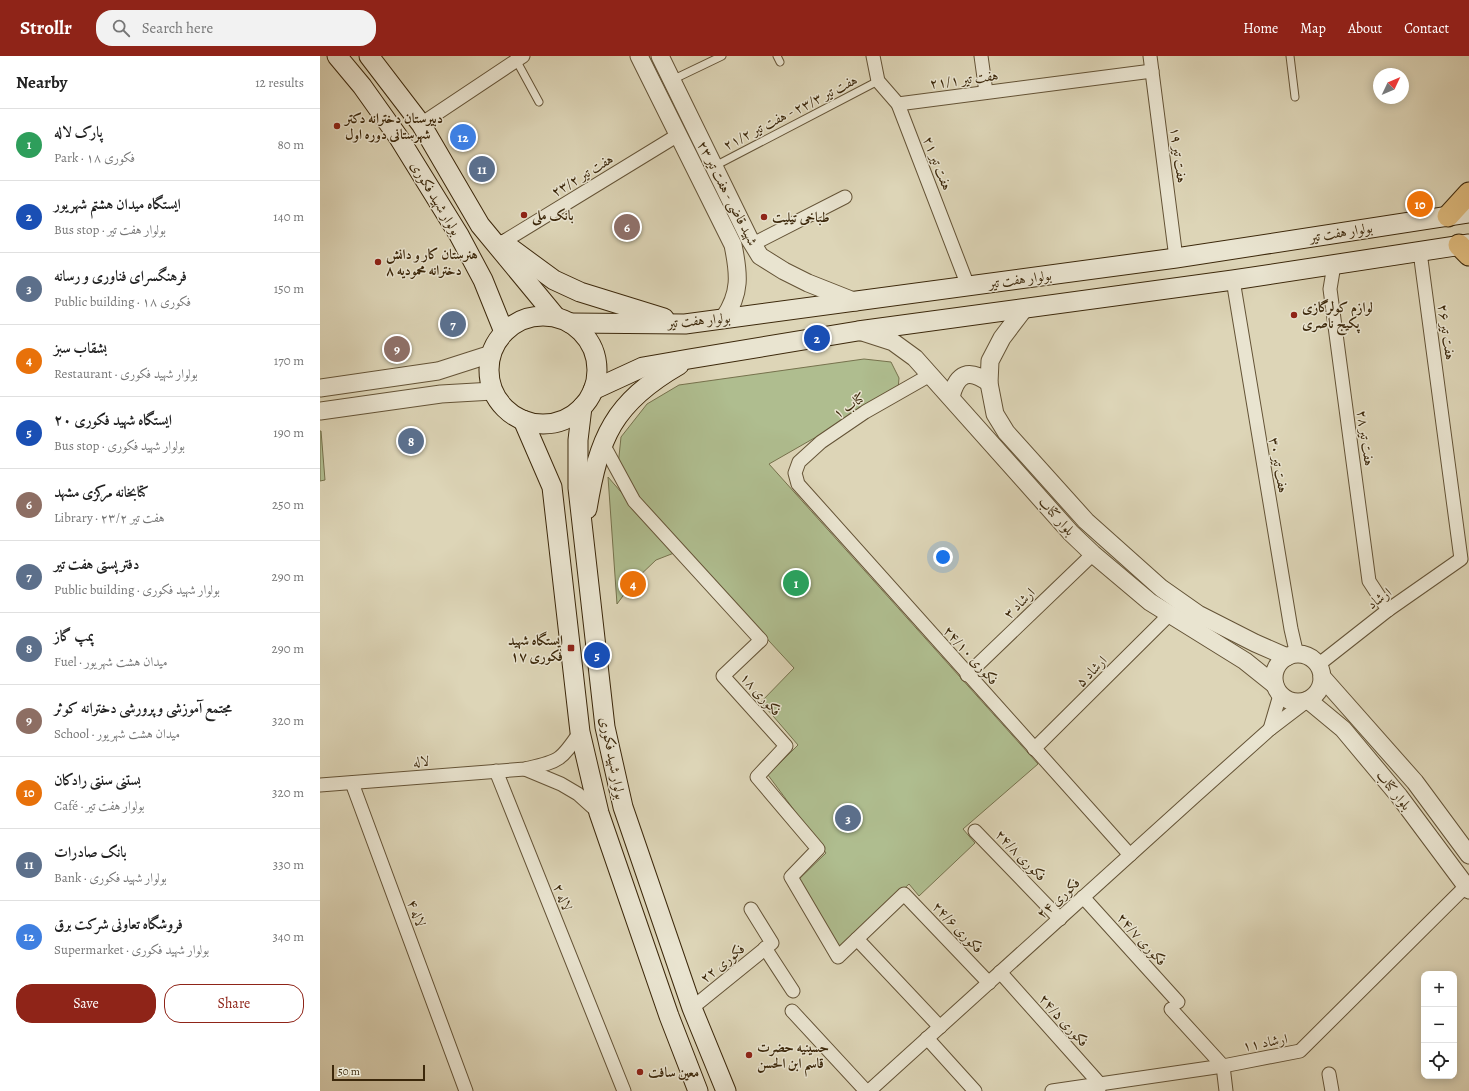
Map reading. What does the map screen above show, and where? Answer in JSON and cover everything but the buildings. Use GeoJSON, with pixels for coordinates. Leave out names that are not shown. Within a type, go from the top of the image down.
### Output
{"type":"FeatureCollection","features":[{"type":"Feature","properties":{"kind":"main road","name":"بولوار شهید فکوری"},"geometry":{"type":"LineString","coordinates":[[337,56],[399,138],[455,229],[483,280],[504,332]]}},
{"type":"Feature","properties":{"kind":"main road","name":"بولوار شهید فکوری"},"geometry":{"type":"LineString","coordinates":[[369,56],[421,124],[480,225],[563,320]]}},
{"type":"Feature","properties":{"kind":"main road"},"geometry":{"type":"LineString","coordinates":[[1448,216],[1469,193]]}},
{"type":"Feature","properties":{"kind":"main road","name":"بولوار هفت تیر"},"geometry":{"type":"LineString","coordinates":[[563,320],[685,324],[1176,258],[1469,213]]}},
{"type":"Feature","properties":{"kind":"main road"},"geometry":{"type":"LineString","coordinates":[[480,225],[554,280],[580,292],[685,324]]}},
{"type":"Feature","properties":{"kind":"main road"},"geometry":{"type":"LineString","coordinates":[[593,390],[643,367],[858,331],[1233,280],[1420,252],[1466,248]]}},
{"type":"Feature","properties":{"kind":"main road"},"geometry":{"type":"LineString","coordinates":[[543,316],[563,320],[581,331],[590,344],[596,358],[597,374],[593,390],[582,407],[569,417],[554,422],[538,423],[523,420],[511,413],[501,403],[493,391],[490,380],[491,354],[496,342],[504,332],[515,323],[528,317],[543,316]]}},
{"type":"Feature","properties":{"kind":"main road"},"geometry":{"type":"LineString","coordinates":[[583,534],[591,482],[602,442],[615,419],[633,398],[655,379],[690,359]]}},
{"type":"Feature","properties":{"kind":"main road","name":"بولوار شهید فکوری"},"geometry":{"type":"LineString","coordinates":[[582,407],[578,440],[578,488],[605,727],[622,808],[692,1008],[726,1091]]}},
{"type":"Feature","properties":{"kind":"main road","name":"بولوار شهید فکوری"},"geometry":{"type":"LineString","coordinates":[[523,420],[552,488],[580,732],[599,813],[664,1002],[698,1091]]}},
{"type":"Feature","properties":{"kind":"main road"},"geometry":{"type":"LineString","coordinates":[[552,488],[556,480],[565,477],[573,480],[578,488]]}},
{"type":"Feature","properties":{"kind":"street","name":"شهید قاضی - هفت تیر ۲۳"},"geometry":{"type":"LineString","coordinates":[[639,56],[733,246],[737,266],[737,291],[733,304],[724,318]]}},
{"type":"Feature","properties":{"kind":"street","name":"شهید قاضی - هفت تیر ۲۳"},"geometry":{"type":"LineString","coordinates":[[660,56],[713,167],[757,250],[784,271],[808,283],[856,302]]}},
{"type":"Feature","properties":{"kind":"street","name":"هفت تیر ۲۱"},"geometry":{"type":"LineString","coordinates":[[873,56],[878,81],[898,104],[968,286]]}},
{"type":"Feature","properties":{"kind":"street"},"geometry":{"type":"LineString","coordinates":[[981,56],[986,92]]}},
{"type":"Feature","properties":{"kind":"street","name":"هفت تیر ۱۹"},"geometry":{"type":"LineString","coordinates":[[1150,56],[1176,258]]}},
{"type":"Feature","properties":{"kind":"street"},"geometry":{"type":"LineString","coordinates":[[421,124],[518,57]]}},
{"type":"Feature","properties":{"kind":"street","name":"هفت تیر ۲۱/۱"},"geometry":{"type":"LineString","coordinates":[[898,104],[1152,71]]}},
{"type":"Feature","properties":{"kind":"street","name":"هفت تیر ۲۳/۲"},"geometry":{"type":"LineString","coordinates":[[503,242],[678,135]]}},
{"type":"Feature","properties":{"kind":"street"},"geometry":{"type":"LineString","coordinates":[[737,266],[745,268],[751,266],[757,250],[845,197]]}},
{"type":"Feature","properties":{"kind":"street","name":"هفت تیر ۲۶"},"geometry":{"type":"LineString","coordinates":[[1420,252],[1461,559]]}},
{"type":"Feature","properties":{"kind":"street","name":"هفت تیر ۲۸"},"geometry":{"type":"LineString","coordinates":[[1334,265],[1330,289],[1369,581],[1388,610]]}},
{"type":"Feature","properties":{"kind":"street","name":"هفت تیر ۳۰"},"geometry":{"type":"LineString","coordinates":[[1233,280],[1289,621],[1292,656]]}},
{"type":"Feature","properties":{"kind":"street","name":"بلوار کتاب"},"geometry":{"type":"LineString","coordinates":[[1024,309],[1002,338],[990,361],[989,383],[995,414],[1006,432],[1086,521],[1161,588],[1192,609],[1255,643],[1292,656]]}},
{"type":"Feature","properties":{"kind":"street","name":"بلوار کتاب"},"geometry":{"type":"LineString","coordinates":[[858,331],[893,342],[915,358],[951,396],[1072,533],[1093,554],[1150,602],[1245,661],[1277,690]]}},
{"type":"Feature","properties":{"kind":"street"},"geometry":{"type":"LineString","coordinates":[[320,388],[438,371],[491,354]]}},
{"type":"Feature","properties":{"kind":"street"},"geometry":{"type":"LineString","coordinates":[[951,396],[954,383],[965,375],[978,374],[989,383]]}},
{"type":"Feature","properties":{"kind":"street","name":"کتاب ۱"},"geometry":{"type":"LineString","coordinates":[[795,473],[799,462],[821,442],[865,412],[930,375]]}},
{"type":"Feature","properties":{"kind":"street"},"geometry":{"type":"LineString","coordinates":[[320,411],[441,394],[493,391]]}},
{"type":"Feature","properties":{"kind":"street","name":"فکوری ١٨"},"geometry":{"type":"LineString","coordinates":[[602,442],[634,501],[761,640],[723,676],[786,746],[757,777],[818,850],[791,876],[838,957],[857,939]]}},
{"type":"Feature","properties":{"kind":"street","name":"فکوری ۲۴/۱۰"},"geometry":{"type":"LineString","coordinates":[[795,473],[798,484],[967,675],[1130,854]]}},
{"type":"Feature","properties":{"kind":"street","name":"ارشاد ۳"},"geometry":{"type":"LineString","coordinates":[[967,675],[1093,554]]}},
{"type":"Feature","properties":{"kind":"street","name":"ارشاد"},"geometry":{"type":"LineString","coordinates":[[1320,671],[1388,610],[1461,559]]}},
{"type":"Feature","properties":{"kind":"street","name":"ارشاد ۵"},"geometry":{"type":"LineString","coordinates":[[1034,749],[1169,615]]}},
{"type":"Feature","properties":{"kind":"street"},"geometry":{"type":"LineString","coordinates":[[1270,729],[1277,690],[1274,674],[1279,664],[1292,656],[1305,656],[1312,659],[1320,671],[1318,690],[1308,700],[1299,702],[1290,701],[1277,690]]}},
{"type":"Feature","properties":{"kind":"street","name":"بلوار کتاب"},"geometry":{"type":"LineString","coordinates":[[1320,671],[1415,782],[1469,854]]}},
{"type":"Feature","properties":{"kind":"street","name":"بلوار کتاب"},"geometry":{"type":"LineString","coordinates":[[1308,700],[1343,729],[1400,796],[1467,888]]}},
{"type":"Feature","properties":{"kind":"street","name":"فکوری ۲۴"},"geometry":{"type":"LineString","coordinates":[[868,1091],[1270,729],[1308,700]]}},
{"type":"Feature","properties":{"kind":"street","name":"لاله"},"geometry":{"type":"LineString","coordinates":[[320,785],[524,769],[554,762],[565,754],[580,732]]}},
{"type":"Feature","properties":{"kind":"street","name":"لاله"},"geometry":{"type":"LineString","coordinates":[[524,769],[566,787],[578,794],[599,813]]}},
{"type":"Feature","properties":{"kind":"street","name":"لاله ۲"},"geometry":{"type":"LineString","coordinates":[[496,771],[600,1035],[624,1091]]}},
{"type":"Feature","properties":{"kind":"street","name":"لاله ۴"},"geometry":{"type":"LineString","coordinates":[[352,782],[466,1091]]}},
{"type":"Feature","properties":{"kind":"street","name":"فکوری ۲۴/۸"},"geometry":{"type":"LineString","coordinates":[[976,831],[1060,918]]}},
{"type":"Feature","properties":{"kind":"street","name":"ارشاد ۱۱"},"geometry":{"type":"LineString","coordinates":[[1052,1091],[1099,1087],[1300,1051],[1467,888]]}},
{"type":"Feature","properties":{"kind":"street","name":"فکوری ۲۴/۶"},"geometry":{"type":"LineString","coordinates":[[857,939],[904,894],[989,983]]}},
{"type":"Feature","properties":{"kind":"street","name":"فکوری ۲۴/۷"},"geometry":{"type":"LineString","coordinates":[[1083,897],[1175,1006],[1223,1066]]}},
{"type":"Feature","properties":{"kind":"street"},"geometry":{"type":"LineString","coordinates":[[751,909],[793,991]]}},
{"type":"Feature","properties":{"kind":"street"},"geometry":{"type":"LineString","coordinates":[[857,939],[940,1027]]}},
{"type":"Feature","properties":{"kind":"street","name":"فکوری ۲۲"},"geometry":{"type":"LineString","coordinates":[[692,1008],[769,945]]}},
{"type":"Feature","properties":{"kind":"street","name":"فکوری ۲۴/۵"},"geometry":{"type":"LineString","coordinates":[[1000,972],[1099,1087]]}},
{"type":"Feature","properties":{"kind":"street"},"geometry":{"type":"LineString","coordinates":[[792,1012],[868,1091]]}},
{"type":"Feature","properties":{"kind":"street"},"geometry":{"type":"LineString","coordinates":[[927,1038],[975,1091]]}},
{"type":"Feature","properties":{"kind":"street"},"geometry":{"type":"LineString","coordinates":[[1223,1066],[1226,1091]]}},
{"type":"Feature","properties":{"kind":"street"},"geometry":{"type":"LineString","coordinates":[[1329,1074],[1332,1091]]}},
{"type":"Feature","properties":{"kind":"lane"},"geometry":{"type":"LineString","coordinates":[[672,80],[722,56]]}},
{"type":"Feature","properties":{"kind":"lane"},"geometry":{"type":"LineString","coordinates":[[1290,56],[1295,96]]}},
{"type":"Feature","properties":{"kind":"lane"},"geometry":{"type":"LineString","coordinates":[[518,57],[539,102]]}},
{"type":"Feature","properties":{"kind":"lane","name":"هفت تیر ۲۳/۳ - هفت تیر ۲۱/۲"},"geometry":{"type":"LineString","coordinates":[[713,167],[878,81]]}},
{"type":"Feature","properties":{"kind":"green space"},"geometry":{"type":"Polygon","coordinates":[[[864,359],[891,362],[899,378],[898,390],[769,464],[1038,764],[963,829],[975,843],[919,896],[909,884],[840,949],[797,881],[826,853],[768,775],[798,745],[761,702],[794,668],[637,498],[618,466],[621,437],[647,404],[679,385],[864,359]]]}},
{"type":"Feature","properties":{"kind":"green space"},"geometry":{"type":"Polygon","coordinates":[[[320,431],[325,480],[320,481],[320,431]]]}},
{"type":"Feature","properties":{"kind":"green space"},"geometry":{"type":"Polygon","coordinates":[[[608,477],[674,553],[656,560],[634,581],[617,604],[608,477]]]}},
{"type":"Feature","properties":{"kind":"place","name":"دبیرستان دخترانه دکتر شهرستانی دوره اول"},"geometry":{"type":"Point","coordinates":[337,126]}},
{"type":"Feature","properties":{"kind":"place","name":"فروشگاه تعاونی شرکت برق"},"geometry":{"type":"Point","coordinates":[463,137]}},
{"type":"Feature","properties":{"kind":"place","name":"بانک صادرات"},"geometry":{"type":"Point","coordinates":[482,169]}},
{"type":"Feature","properties":{"kind":"place","name":"بستنی سنتی رادکان"},"geometry":{"type":"Point","coordinates":[1420,204]}},
{"type":"Feature","properties":{"kind":"place","name":"بانک ملی"},"geometry":{"type":"Point","coordinates":[524,215]}},
{"type":"Feature","properties":{"kind":"place","name":"طباخی تیلیت"},"geometry":{"type":"Point","coordinates":[764,217]}},
{"type":"Feature","properties":{"kind":"place","name":"کتابخانه مرکزی مشهد"},"geometry":{"type":"Point","coordinates":[627,227]}},
{"type":"Feature","properties":{"kind":"place","name":"هنرستان کار و دانش دخترانه محمودیه ۸"},"geometry":{"type":"Point","coordinates":[378,262]}},
{"type":"Feature","properties":{"kind":"place","name":"لوازم کولرگازی پکیج ناصری"},"geometry":{"type":"Point","coordinates":[1294,315]}},
{"type":"Feature","properties":{"kind":"place","name":"دفتر پستی هفت تیر"},"geometry":{"type":"Point","coordinates":[453,324]}},
{"type":"Feature","properties":{"kind":"place","name":"ایستگاه میدان هشتم شهریور"},"geometry":{"type":"Point","coordinates":[817,338]}},
{"type":"Feature","properties":{"kind":"place","name":"مجتمع آموزشی و پرورشی دخترانه کوثر"},"geometry":{"type":"Point","coordinates":[397,349]}},
{"type":"Feature","properties":{"kind":"place","name":"پمپ گاز"},"geometry":{"type":"Point","coordinates":[411,441]}},
{"type":"Feature","properties":{"kind":"place","name":"پارک لاله"},"geometry":{"type":"Point","coordinates":[796,583]}},
{"type":"Feature","properties":{"kind":"place","name":"بشقاب سبز"},"geometry":{"type":"Point","coordinates":[633,584]}},
{"type":"Feature","properties":{"kind":"place","name":"ایستگاه شهید فکوری ۱۷"},"geometry":{"type":"Point","coordinates":[571,648]}},
{"type":"Feature","properties":{"kind":"place","name":"ایستگاه شهید فکوری ۲۰"},"geometry":{"type":"Point","coordinates":[597,655]}},
{"type":"Feature","properties":{"kind":"place","name":"فرهنگسرای فناوری و رسانه"},"geometry":{"type":"Point","coordinates":[848,818]}},
{"type":"Feature","properties":{"kind":"place","name":"حسینیه حضرت قاسم ابن الحسن"},"geometry":{"type":"Point","coordinates":[749,1055]}},
{"type":"Feature","properties":{"kind":"place","name":"معین سافت"},"geometry":{"type":"Point","coordinates":[640,1072]}}]}
